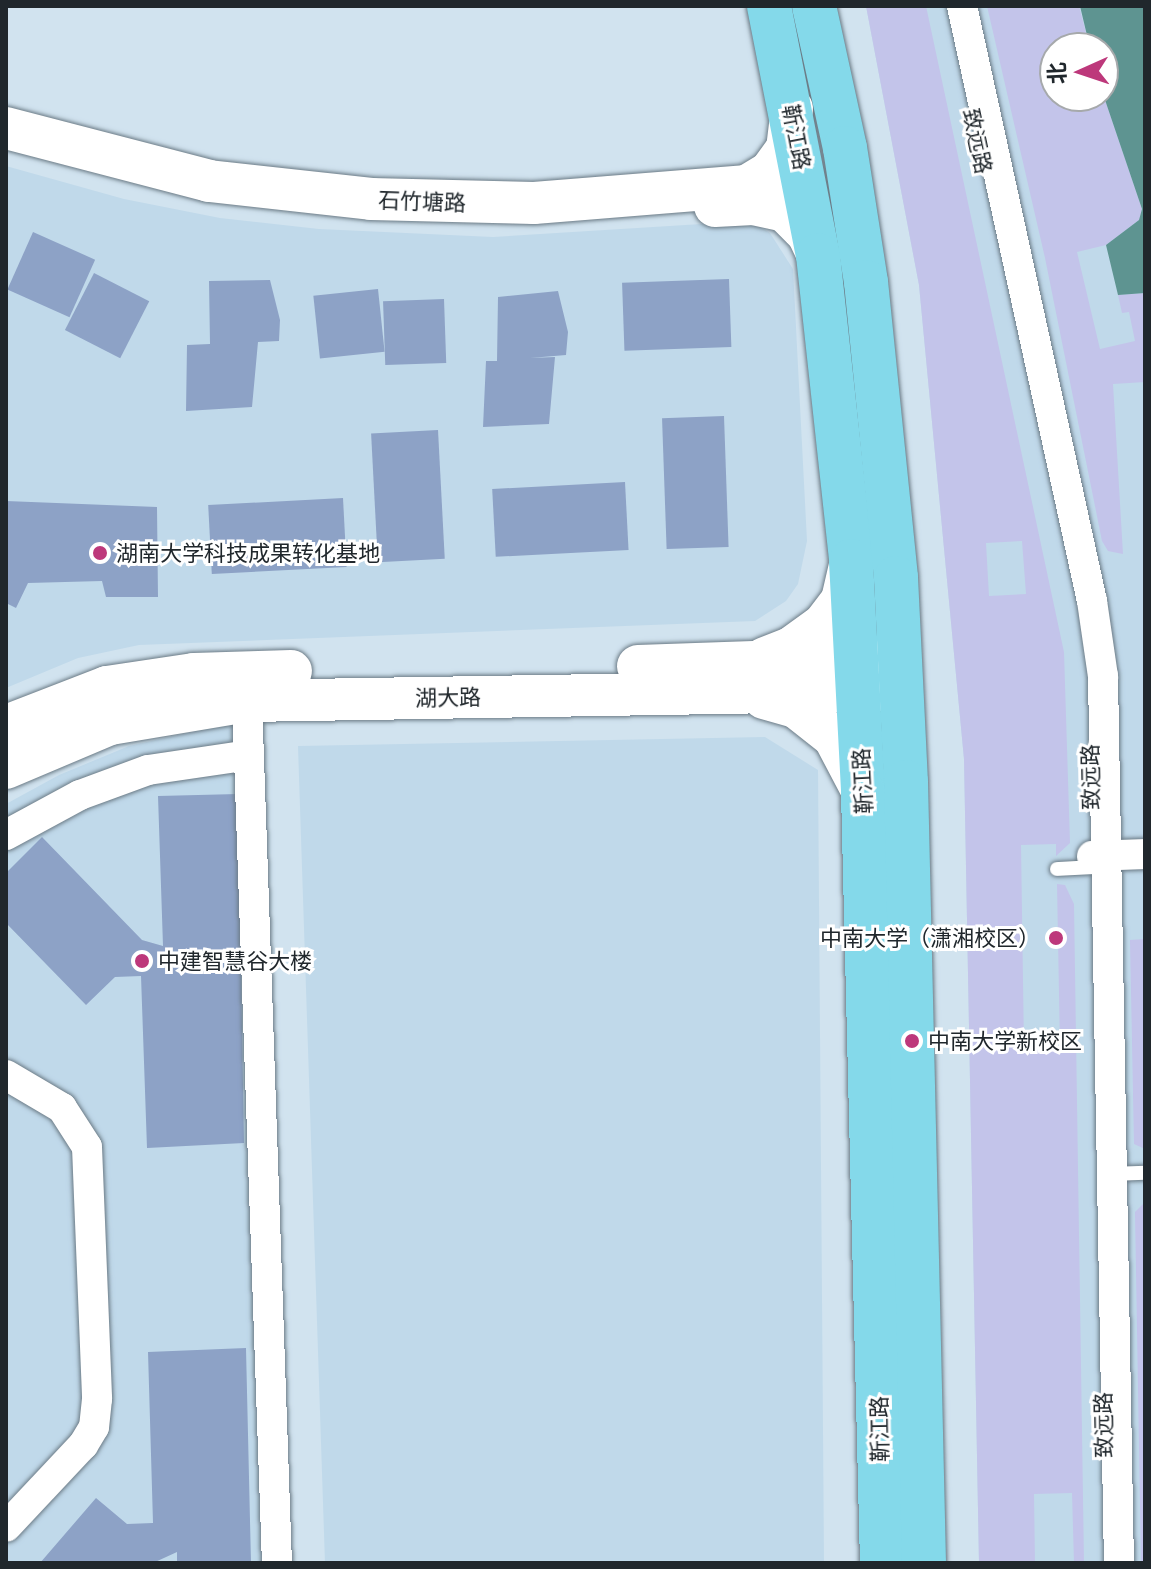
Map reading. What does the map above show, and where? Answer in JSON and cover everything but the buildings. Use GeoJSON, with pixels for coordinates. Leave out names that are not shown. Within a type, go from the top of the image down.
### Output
{"type":"FeatureCollection","features":[{"type":"Feature","properties":{"kind":"main road","name":"靳江路"},"geometry":{"type":"LineString","coordinates":[[769,6],[792,107],[818,255],[851,561],[863,792],[882,1563]]}},
{"type":"Feature","properties":{"kind":"main road"},"geometry":{"type":"LineString","coordinates":[[814,6],[845,148],[866,282],[901,673],[924,1563]]}},
{"type":"Feature","properties":{"kind":"main road","name":"石竹塘路"},"geometry":{"type":"LineString","coordinates":[[6,128],[209,181],[371,199],[534,203],[747,186],[770,172],[787,149],[792,107]]}},
{"type":"Feature","properties":{"kind":"main road","name":"石竹塘路"},"geometry":{"type":"LineString","coordinates":[[6,149],[138,184],[367,218],[528,220],[770,206],[798,221],[818,255]]}},
{"type":"Feature","properties":{"kind":"main road"},"geometry":{"type":"LineString","coordinates":[[744,678],[824,624],[842,600],[851,561]]}},
{"type":"Feature","properties":{"kind":"main road"},"geometry":{"type":"LineString","coordinates":[[6,726],[107,687],[194,674],[744,678],[901,673]]}},
{"type":"Feature","properties":{"kind":"main road"},"geometry":{"type":"LineString","coordinates":[[744,678],[816,721],[847,754],[863,792]]}},
{"type":"Feature","properties":{"kind":"main road","name":"湖大路"},"geometry":{"type":"LineString","coordinates":[[6,768],[110,724],[247,701],[744,678]]}},
{"type":"Feature","properties":{"kind":"street","name":"致远路"},"geometry":{"type":"LineString","coordinates":[[948,6],[1080,619],[1100,862],[1106,1563]]}},
{"type":"Feature","properties":{"kind":"street"},"geometry":{"type":"LineString","coordinates":[[962,6],[1098,634],[1106,721],[1100,862]]}},
{"type":"Feature","properties":{"kind":"street"},"geometry":{"type":"LineString","coordinates":[[247,701],[277,1563]]}},
{"type":"Feature","properties":{"kind":"street"},"geometry":{"type":"LineString","coordinates":[[6,835],[80,795],[148,770],[249,755]]}},
{"type":"Feature","properties":{"kind":"street"},"geometry":{"type":"LineString","coordinates":[[1100,862],[1145,854]]}},
{"type":"Feature","properties":{"kind":"street"},"geometry":{"type":"LineString","coordinates":[[1100,862],[1145,864]]}},
{"type":"Feature","properties":{"kind":"street"},"geometry":{"type":"LineString","coordinates":[[6,1075],[62,1108],[87,1147],[97,1399],[94,1427],[74,1458],[6,1527]]}},
{"type":"Feature","properties":{"kind":"street"},"geometry":{"type":"LineString","coordinates":[[1105,1175],[1119,1563]]}},
{"type":"Feature","properties":{"kind":"lane"},"geometry":{"type":"LineString","coordinates":[[1057,869],[1100,862]]}},
{"type":"Feature","properties":{"kind":"lane"},"geometry":{"type":"LineString","coordinates":[[1105,1175],[1145,1173]]}},
{"type":"Feature","properties":{"kind":"shaded area","name":"中南大学（潇湘校区）"},"geometry":{"type":"Polygon","coordinates":[[[866,6],[1145,6],[1145,1563],[979,1563],[964,759],[919,285],[866,6]]]}},
{"type":"Feature","properties":{"kind":"shaded area"},"geometry":{"type":"Polygon","coordinates":[[[866,6],[926,6],[1064,652],[1070,843],[1056,856],[1056,844],[1021,845],[1024,1048],[1060,1048],[1057,884],[1065,885],[1074,904],[1084,1563],[1074,1563],[1072,1493],[1034,1494],[1035,1563],[979,1563],[964,759],[919,285],[866,6]],[[1022,541],[986,543],[989,596],[1026,594],[1022,541]]]}},
{"type":"Feature","properties":{"kind":"shaded area"},"geometry":{"type":"Polygon","coordinates":[[[987,6],[1079,6],[1086,32],[1039,32],[1039,112],[1109,112],[1142,209],[1139,220],[1106,245],[1077,252],[1100,349],[1135,341],[1129,312],[1122,313],[1118,295],[1145,293],[1145,382],[1113,384],[1123,554],[1108,551],[1102,541],[1045,258],[987,6]]]}},
{"type":"Feature","properties":{"kind":"shaded area"},"geometry":{"type":"Polygon","coordinates":[[[1080,6],[1145,6],[1145,293],[1118,295],[1106,245],[1139,220],[1142,209],[1109,112],[1119,112],[1119,32],[1086,32],[1080,6]]]}},
{"type":"Feature","properties":{"kind":"shaded area"},"geometry":{"type":"Polygon","coordinates":[[[6,166],[124,199],[220,218],[319,229],[493,237],[750,221],[770,233],[793,269],[807,541],[798,584],[786,601],[755,621],[139,645],[78,658],[6,688],[6,166]]]}},
{"type":"Feature","properties":{"kind":"shaded area"},"geometry":{"type":"Polygon","coordinates":[[[263,723],[291,1563],[6,1563],[6,804],[59,775],[129,746],[214,727],[263,723]]]}},
{"type":"Feature","properties":{"kind":"shaded area"},"geometry":{"type":"Polygon","coordinates":[[[765,737],[818,770],[824,1563],[325,1563],[298,746],[765,737]]]}},
{"type":"Feature","properties":{"kind":"shaded area"},"geometry":{"type":"Polygon","coordinates":[[[1145,939],[1145,1149],[1134,1144],[1130,940],[1145,939]]]}},
{"type":"Feature","properties":{"kind":"shaded area"},"geometry":{"type":"Polygon","coordinates":[[[1145,1202],[1145,1563],[1141,1563],[1135,1212],[1145,1202]]]}},
{"type":"Feature","properties":{"kind":"place","name":"湖南大学科技成果转化基地"},"geometry":{"type":"Point","coordinates":[100,553]}},
{"type":"Feature","properties":{"kind":"place","name":"中南大学（潇湘校区）"},"geometry":{"type":"Point","coordinates":[1056,938]}},
{"type":"Feature","properties":{"kind":"place","name":"中建智慧谷大楼"},"geometry":{"type":"Point","coordinates":[142,961]}},
{"type":"Feature","properties":{"kind":"place","name":"中南大学新校区"},"geometry":{"type":"Point","coordinates":[912,1041]}}]}
